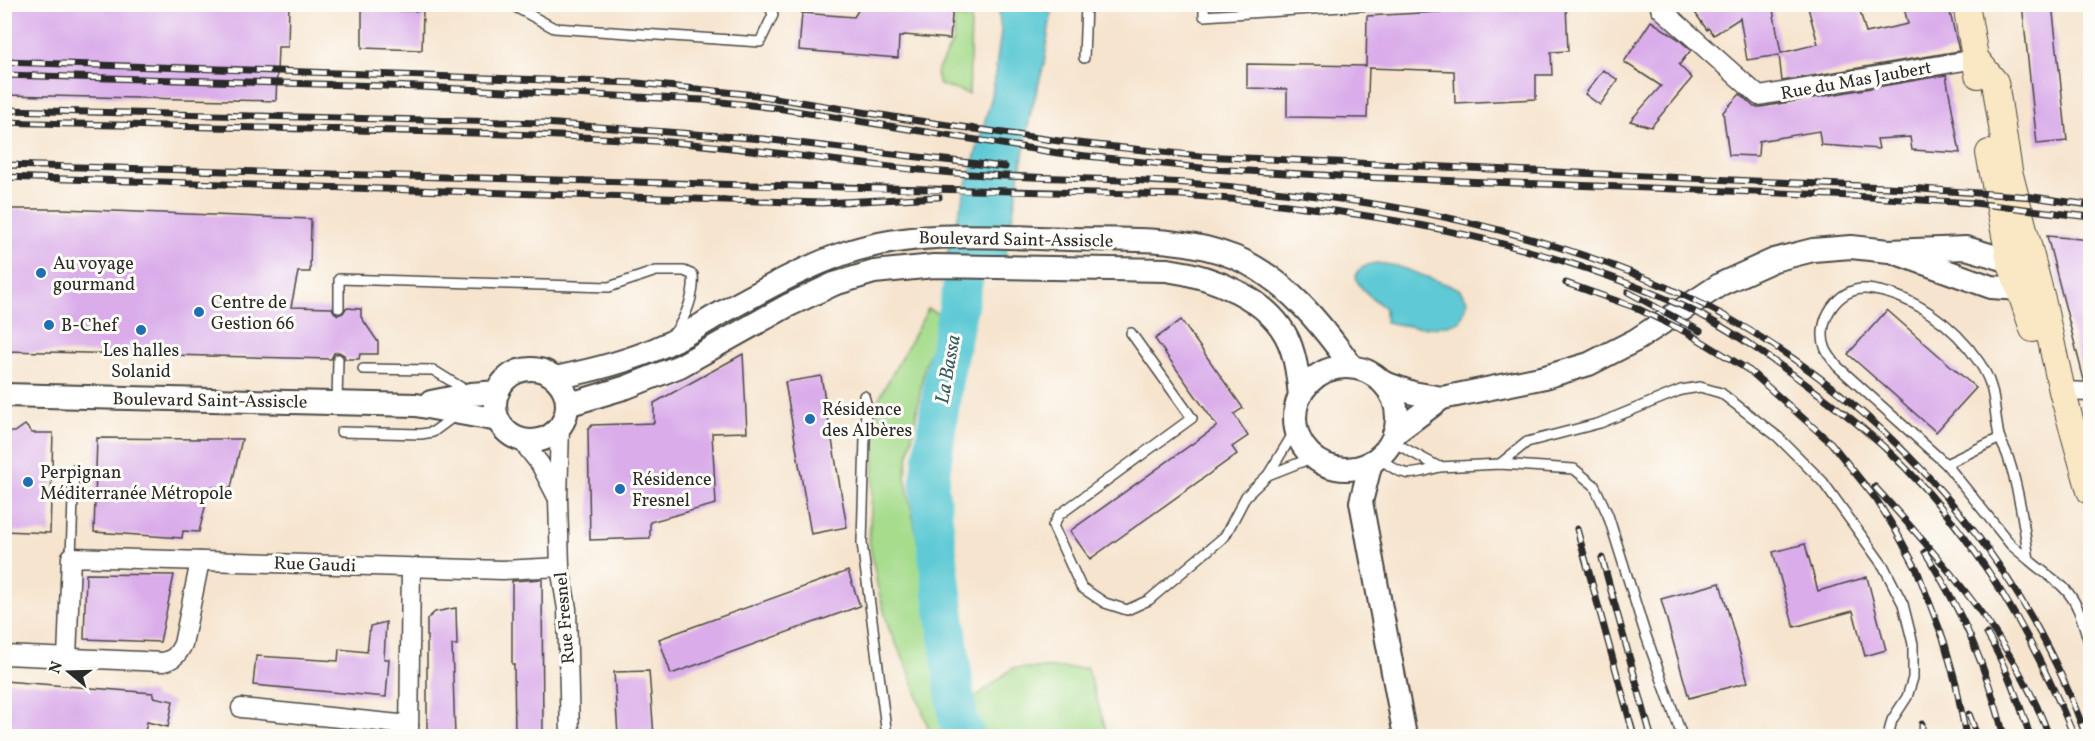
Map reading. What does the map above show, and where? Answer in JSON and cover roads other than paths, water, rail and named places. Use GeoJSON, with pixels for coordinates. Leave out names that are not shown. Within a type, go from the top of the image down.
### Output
{"type":"FeatureCollection","features":[{"type":"Feature","properties":{"kind":"main road"},"geometry":{"type":"LineString","coordinates":[[1966,4],[2001,217],[2062,391],[2091,491]]}},
{"type":"Feature","properties":{"kind":"main road"},"geometry":{"type":"LineString","coordinates":[[1976,59],[1995,82],[2009,171],[2024,228],[2024,279]]}},
{"type":"Feature","properties":{"kind":"street","name":"Rue du Mas Jaubert"},"geometry":{"type":"LineString","coordinates":[[1658,6],[1760,96],[1976,59]]}},
{"type":"Feature","properties":{"kind":"street"},"geometry":{"type":"LineString","coordinates":[[1382,382],[1413,393],[1442,398],[1545,377],[1589,364],[1636,340],[1721,284],[1774,260],[1813,250],[1851,248],[1889,251],[1966,248],[1984,240],[1995,231],[2001,217]]}},
{"type":"Feature","properties":{"kind":"street"},"geometry":{"type":"LineString","coordinates":[[2024,228],[2024,279]]}},
{"type":"Feature","properties":{"kind":"street","name":"Boulevard Saint-Assiscle"},"geometry":{"type":"LineString","coordinates":[[555,378],[610,366],[667,344],[773,284],[849,252],[899,239],[938,236],[1177,243],[1235,257],[1276,283],[1300,304],[1320,324],[1352,367]]}},
{"type":"Feature","properties":{"kind":"street"},"geometry":{"type":"LineString","coordinates":[[1966,248],[2024,279]]}},
{"type":"Feature","properties":{"kind":"street"},"geometry":{"type":"LineString","coordinates":[[1889,251],[1991,287],[2024,279]]}},
{"type":"Feature","properties":{"kind":"street","name":"Boulevard Saint-Assiscle"},"geometry":{"type":"LineString","coordinates":[[564,416],[680,366],[744,328],[834,284],[874,272],[934,266],[1167,270],[1188,273],[1228,287],[1261,307],[1279,325],[1288,340],[1296,363],[1299,396]]}},
{"type":"Feature","properties":{"kind":"street"},"geometry":{"type":"LineString","coordinates":[[1361,502],[1302,445],[1296,429],[1295,412],[1299,396],[1309,382],[1321,373],[1336,367],[1352,367],[1369,372],[1382,382],[1395,406],[1397,420],[1361,502],[1405,736]]}},
{"type":"Feature","properties":{"kind":"street"},"geometry":{"type":"LineString","coordinates":[[534,369],[555,378],[561,386],[564,416],[553,434],[543,439],[521,440],[512,436],[498,420],[495,401],[503,382],[523,370],[534,369]]}},
{"type":"Feature","properties":{"kind":"street"},"geometry":{"type":"LineString","coordinates":[[2062,391],[2091,392]]}},
{"type":"Feature","properties":{"kind":"street","name":"Boulevard Saint-Assiscle"},"geometry":{"type":"LineString","coordinates":[[4,394],[417,405],[465,404],[498,392]]}},
{"type":"Feature","properties":{"kind":"street"},"geometry":{"type":"LineString","coordinates":[[1318,460],[1339,468],[1355,468],[1384,448],[1442,398]]}},
{"type":"Feature","properties":{"kind":"street","name":"Boulevard Saint-Assiscle"},"geometry":{"type":"LineString","coordinates":[[465,404],[498,420]]}},
{"type":"Feature","properties":{"kind":"street","name":"Rue Fresnel"},"geometry":{"type":"LineString","coordinates":[[564,416],[558,499],[560,567],[567,609],[570,736]]}},
{"type":"Feature","properties":{"kind":"street","name":"Rue Fresnel"},"geometry":{"type":"LineString","coordinates":[[521,440],[540,464],[558,499]]}},
{"type":"Feature","properties":{"kind":"street"},"geometry":{"type":"LineString","coordinates":[[67,658],[71,557]]}},
{"type":"Feature","properties":{"kind":"street","name":"Rue Gaudi"},"geometry":{"type":"LineString","coordinates":[[71,557],[503,570],[560,567]]}},
{"type":"Feature","properties":{"kind":"street"},"geometry":{"type":"LineString","coordinates":[[4,655],[163,662],[171,660],[177,656],[183,644],[200,561]]}},
{"type":"Feature","properties":{"kind":"street"},"geometry":{"type":"LineString","coordinates":[[241,708],[409,731],[411,568]]}},
{"type":"Feature","properties":{"kind":"lane"},"geometry":{"type":"LineString","coordinates":[[517,4],[518,8],[554,28],[760,42],[773,15],[769,4]]}},
{"type":"Feature","properties":{"kind":"lane"},"geometry":{"type":"LineString","coordinates":[[1084,58],[1086,4]]}},
{"type":"Feature","properties":{"kind":"lane"},"geometry":{"type":"LineString","coordinates":[[1204,4],[1204,16],[1387,4]]}},
{"type":"Feature","properties":{"kind":"lane"},"geometry":{"type":"LineString","coordinates":[[339,308],[339,279],[609,287],[656,271],[684,271],[693,275],[694,286],[684,321],[667,344]]}},
{"type":"Feature","properties":{"kind":"lane"},"geometry":{"type":"LineString","coordinates":[[2029,560],[2016,488],[2008,456],[2000,438],[1993,388],[1979,362],[1961,340],[1936,317],[1908,301],[1888,293],[1864,289],[1851,292],[1838,300],[1830,309],[1826,319],[1824,346],[1830,357],[1947,464],[2012,544],[2029,560],[2064,588],[2080,612],[2091,646]]}},
{"type":"Feature","properties":{"kind":"lane"},"geometry":{"type":"LineString","coordinates":[[1131,333],[1192,418],[1059,515],[1053,526],[1081,587],[1105,603],[1127,610],[1149,600],[1225,536],[1246,496],[1268,475],[1296,429]]}},
{"type":"Feature","properties":{"kind":"lane"},"geometry":{"type":"LineString","coordinates":[[337,403],[338,359]]}},
{"type":"Feature","properties":{"kind":"lane"},"geometry":{"type":"LineString","coordinates":[[341,432],[410,434],[433,432],[465,404],[433,370],[363,369]]}},
{"type":"Feature","properties":{"kind":"lane"},"geometry":{"type":"LineString","coordinates":[[1500,464],[1527,442],[1600,423],[1681,390],[1700,387],[1721,393],[1778,437],[1823,482],[1884,567],[1903,604],[1912,644],[1914,678],[1907,697],[1892,720],[1888,736]]}},
{"type":"Feature","properties":{"kind":"lane"},"geometry":{"type":"LineString","coordinates":[[864,396],[866,403],[862,543],[887,736]]}},
{"type":"Feature","properties":{"kind":"lane"},"geometry":{"type":"LineString","coordinates":[[1947,464],[2000,438]]}},
{"type":"Feature","properties":{"kind":"lane"},"geometry":{"type":"LineString","coordinates":[[1384,448],[1396,472],[1414,474],[1439,467],[1500,464],[1575,469],[1594,485],[1608,515],[1645,633],[1683,736]]}},
{"type":"Feature","properties":{"kind":"lane"},"geometry":{"type":"LineString","coordinates":[[1384,448],[1439,467]]}},
{"type":"Feature","properties":{"kind":"lane"},"geometry":{"type":"LineString","coordinates":[[1268,475],[1318,460]]}},
{"type":"Feature","properties":{"kind":"lane"},"geometry":{"type":"LineString","coordinates":[[71,557],[74,470]]}},
{"type":"Feature","properties":{"kind":"water"},"geometry":{"type":"Polygon","coordinates":[[[998,5],[1054,5],[1044,64],[1030,115],[1004,263],[944,265],[992,96],[1001,32],[998,5]]]}},
{"type":"Feature","properties":{"kind":"water"},"geometry":{"type":"Polygon","coordinates":[[[1376,263],[1397,266],[1459,289],[1468,301],[1460,321],[1432,327],[1413,327],[1385,322],[1385,308],[1363,290],[1356,278],[1362,268],[1376,263]]]}},
{"type":"Feature","properties":{"kind":"waterway","name":"La Bassa"},"geometry":{"type":"LineString","coordinates":[[966,736],[958,719],[929,484],[944,376],[966,268],[978,225]]}},
{"type":"Feature","properties":{"kind":"railway"},"geometry":{"type":"LineString","coordinates":[[4,62],[637,83],[756,95],[1059,141],[1200,156],[1908,188],[2033,197],[2090,205]]}},
{"type":"Feature","properties":{"kind":"railway"},"geometry":{"type":"LineString","coordinates":[[4,75],[419,87],[703,100],[777,108],[1058,153],[1211,169],[1358,177],[1833,195],[1974,203],[2090,217]]}},
{"type":"Feature","properties":{"kind":"railway"},"geometry":{"type":"LineString","coordinates":[[4,110],[544,123],[763,139],[1005,167]]}},
{"type":"Feature","properties":{"kind":"railway"},"geometry":{"type":"LineString","coordinates":[[4,122],[411,131],[654,141],[942,172],[1186,183],[1342,199],[1393,207],[1477,224],[1562,248],[1645,278],[1723,315],[1784,352],[1841,394],[1894,441],[1943,493],[1987,548],[2026,608],[2059,670],[2086,736]]}},
{"type":"Feature","properties":{"kind":"railway"},"geometry":{"type":"LineString","coordinates":[[4,165],[1182,195],[1312,208],[1377,218],[1506,245],[1630,284],[1705,317],[1774,361],[1861,427],[1929,493],[1986,568],[2034,650],[2074,736]]}},
{"type":"Feature","properties":{"kind":"railway"},"geometry":{"type":"LineString","coordinates":[[4,177],[822,203],[939,197]]}},
{"type":"Feature","properties":{"kind":"railway"},"geometry":{"type":"LineString","coordinates":[[1566,283],[1634,307],[1688,333],[1750,371],[1831,443],[1876,499],[1917,570],[1944,641],[1956,684],[1966,736]]}},
{"type":"Feature","properties":{"kind":"railway"},"geometry":{"type":"LineString","coordinates":[[1628,292],[1700,331]]}},
{"type":"Feature","properties":{"kind":"railway"},"geometry":{"type":"LineString","coordinates":[[1875,487],[1951,573],[1996,635],[2017,667],[2049,736]]}},
{"type":"Feature","properties":{"kind":"railway"},"geometry":{"type":"LineString","coordinates":[[1577,529],[1634,736]]}},
{"type":"Feature","properties":{"kind":"railway"},"geometry":{"type":"LineString","coordinates":[[1925,552],[1951,597],[1972,641],[1990,687],[2004,736]]}},
{"type":"Feature","properties":{"kind":"railway"},"geometry":{"type":"LineString","coordinates":[[1602,558],[1651,736]]}},
{"type":"Feature","properties":{"kind":"railway"},"geometry":{"type":"LineString","coordinates":[[1987,634],[2012,684],[2030,736]]}},
{"type":"Feature","properties":{"kind":"railway"},"geometry":{"type":"LineString","coordinates":[[1969,714],[1977,736]]}},
{"type":"Feature","properties":{"kind":"railway"},"geometry":{"type":"LineString","coordinates":[[1922,724],[1922,736]]}},
{"type":"Feature","properties":{"kind":"place","name":"Au voyage gourmand"},"geometry":{"type":"Point","coordinates":[41,273]}},
{"type":"Feature","properties":{"kind":"place","name":"Centre de Gestion 66"},"geometry":{"type":"Point","coordinates":[199,312]}},
{"type":"Feature","properties":{"kind":"place","name":"B-Chef"},"geometry":{"type":"Point","coordinates":[49,325]}},
{"type":"Feature","properties":{"kind":"place","name":"Les halles Solanid"},"geometry":{"type":"Point","coordinates":[141,330]}},
{"type":"Feature","properties":{"kind":"place","name":"Résidence des Albères"},"geometry":{"type":"Point","coordinates":[810,419]}},
{"type":"Feature","properties":{"kind":"place","name":"Perpignan Méditerranée Métropole"},"geometry":{"type":"Point","coordinates":[28,482]}},
{"type":"Feature","properties":{"kind":"place","name":"Résidence Fresnel"},"geometry":{"type":"Point","coordinates":[620,489]}}]}
